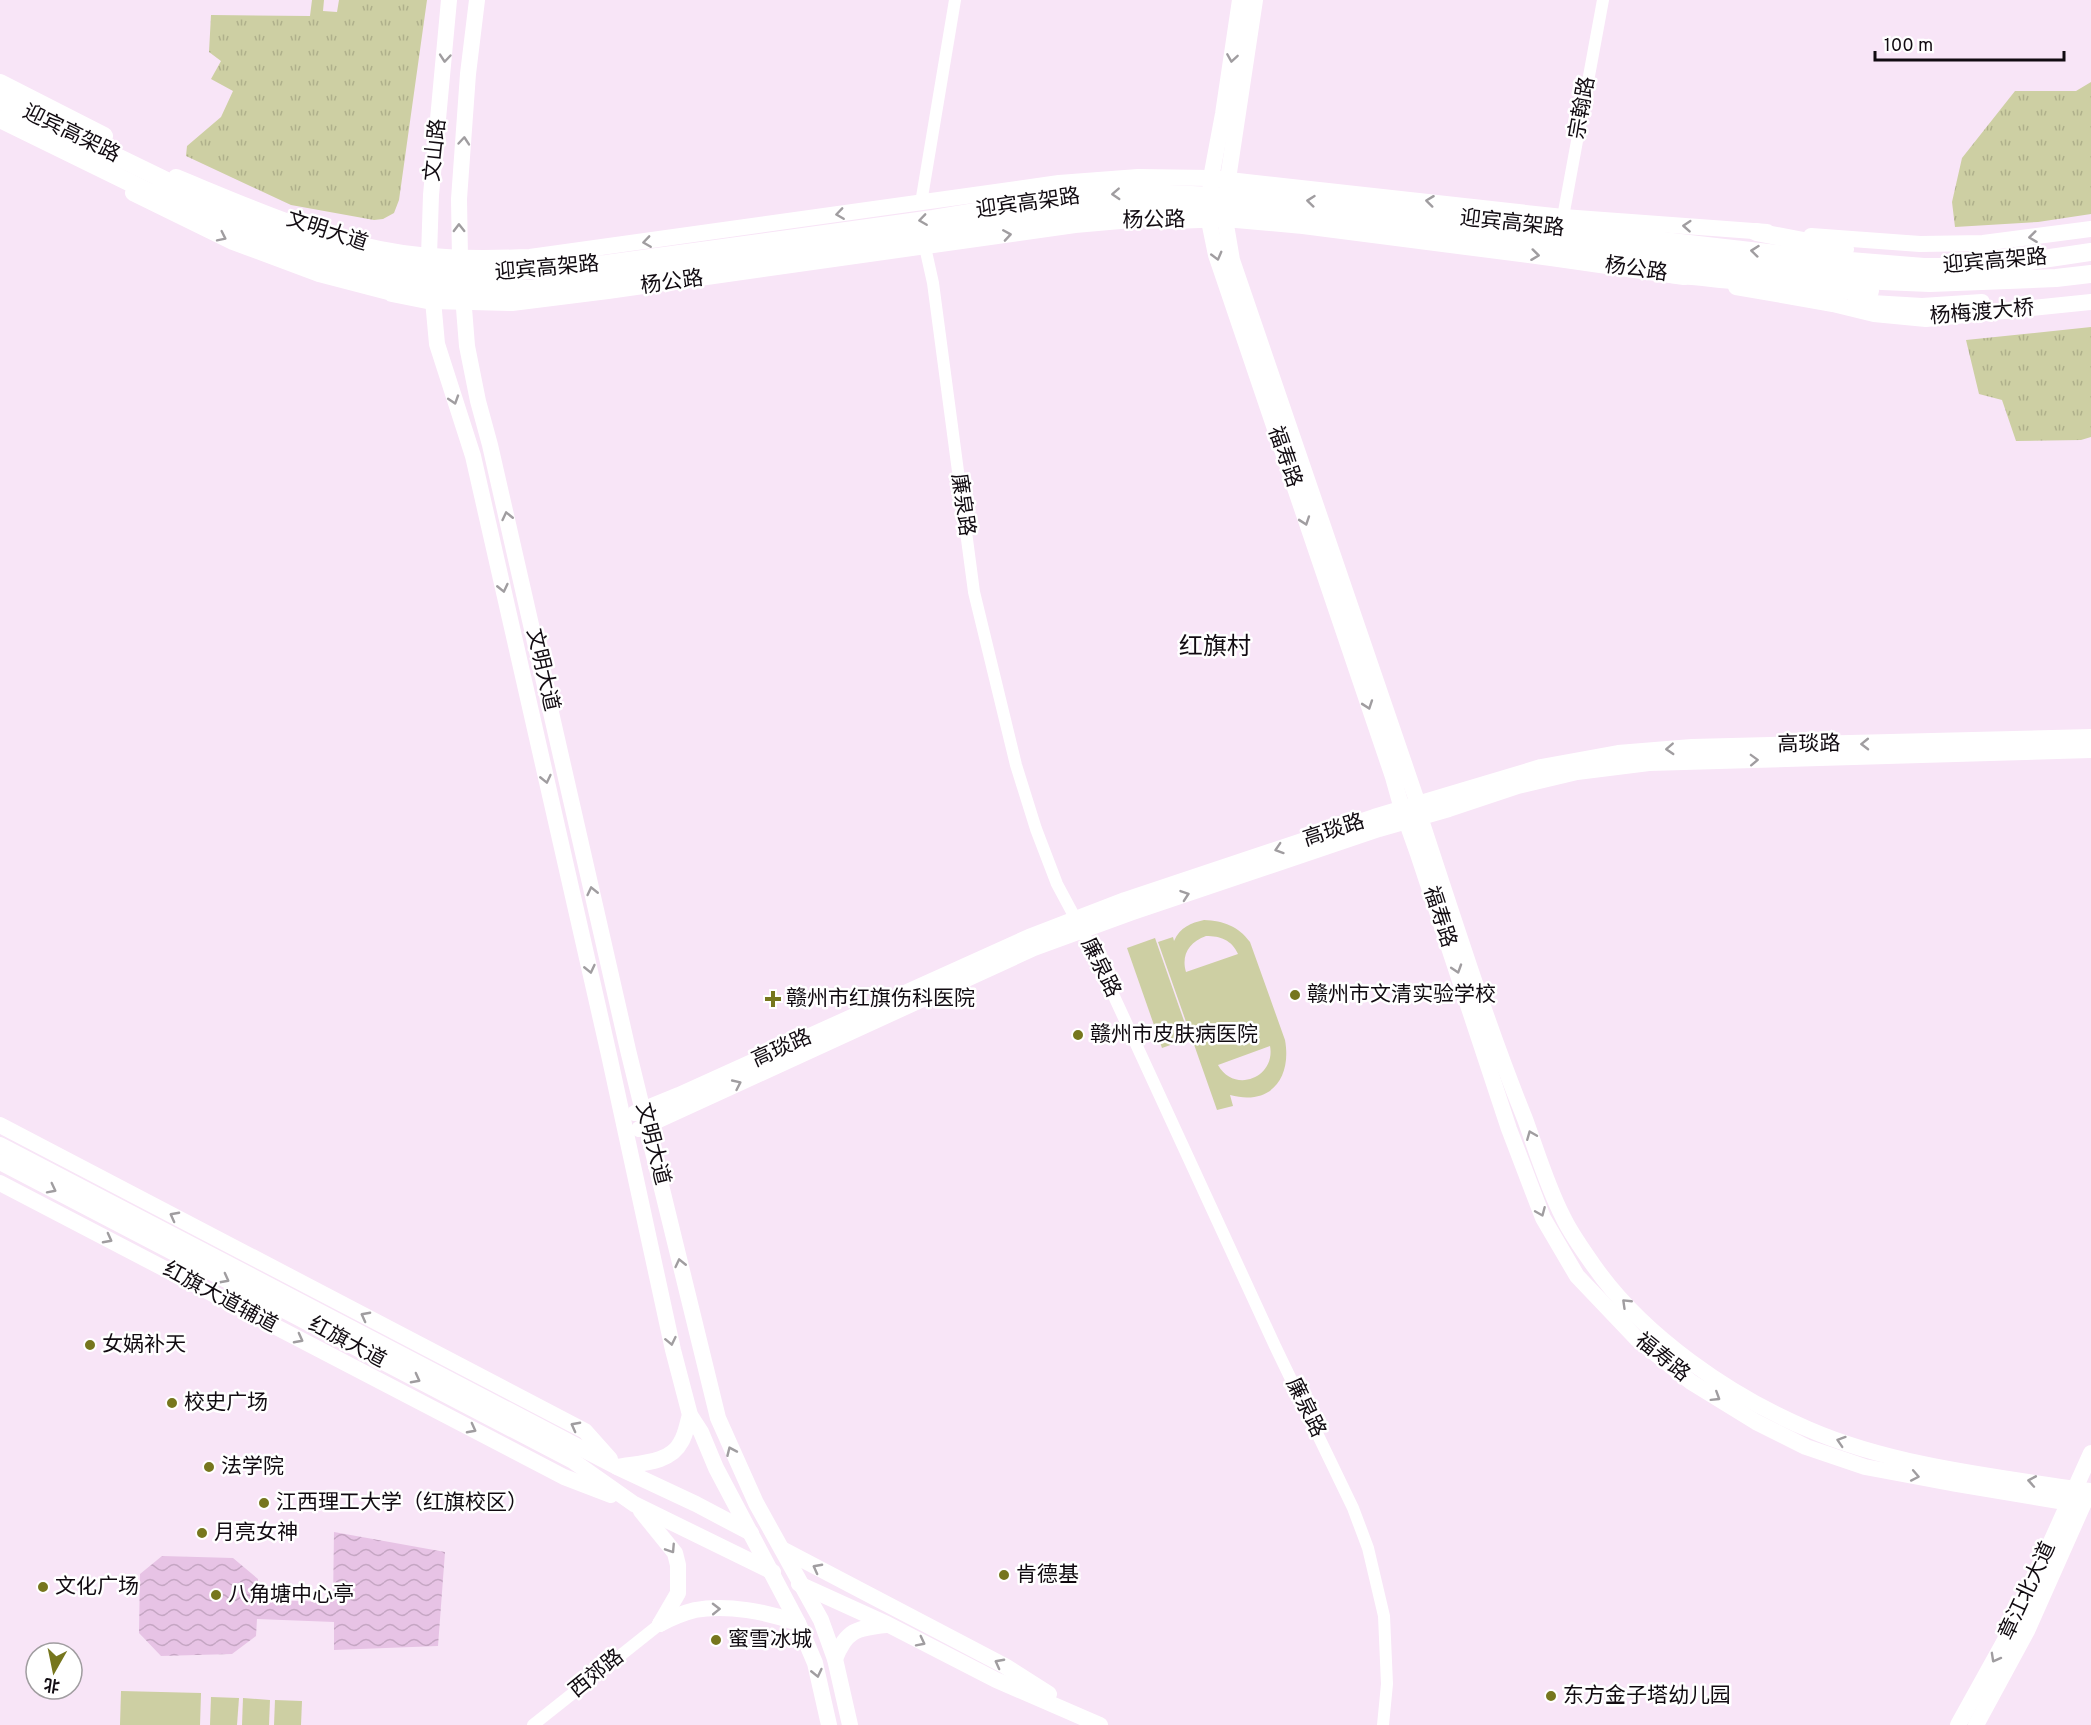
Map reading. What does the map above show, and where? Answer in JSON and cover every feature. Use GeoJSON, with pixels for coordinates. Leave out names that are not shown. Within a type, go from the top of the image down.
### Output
{"type":"FeatureCollection","features":[{"type":"Feature","properties":{"kind":"highway"},"geometry":{"type":"LineString","coordinates":[[0,82],[159,165],[245,219]]}},
{"type":"Feature","properties":{"kind":"highway","name":"迎宾高架路"},"geometry":{"type":"LineString","coordinates":[[0,100],[245,219],[326,249],[394,266],[480,274],[618,262],[933,219],[1066,197],[1145,193],[1306,201],[1812,266],[1961,294],[2012,289],[2056,278],[2091,274]]}},
{"type":"Feature","properties":{"kind":"highway","name":"迎宾高架路"},"geometry":{"type":"LineString","coordinates":[[0,119],[147,191],[322,263],[391,280],[453,288],[532,290],[932,235],[1068,210],[1218,209],[1304,215],[1812,266]]}},
{"type":"Feature","properties":{"kind":"highway"},"geometry":{"type":"LineString","coordinates":[[1756,231],[1832,248],[1878,278]]}},
{"type":"Feature","properties":{"kind":"highway","name":"迎宾高架路"},"geometry":{"type":"LineString","coordinates":[[1878,278],[1929,256],[2011,253],[2053,256],[2091,252]]}},
{"type":"Feature","properties":{"kind":"highway"},"geometry":{"type":"LineString","coordinates":[[1671,274],[1821,290],[1878,278]]}},
{"type":"Feature","properties":{"kind":"highway","name":"文明大道"},"geometry":{"type":"LineString","coordinates":[[392,293],[432,301]]}},
{"type":"Feature","properties":{"kind":"main road","name":"文山路"},"geometry":{"type":"LineString","coordinates":[[432,301],[429,256],[431,195],[449,0]]}},
{"type":"Feature","properties":{"kind":"main road","name":"文山路"},"geometry":{"type":"LineString","coordinates":[[460,258],[459,199],[468,74],[477,0]]}},
{"type":"Feature","properties":{"kind":"main road","name":"福寿路"},"geometry":{"type":"LineString","coordinates":[[1240,0],[1211,178],[1217,220],[1216,255],[1393,777],[1412,813],[1509,1129],[1543,1218],[1577,1276],[1637,1339],[1691,1382],[1756,1422],[1806,1447],[1865,1467],[1956,1484],[2082,1495]]}},
{"type":"Feature","properties":{"kind":"main road","name":"福寿路"},"geometry":{"type":"LineString","coordinates":[[1217,220],[1228,179],[1255,0]]}},
{"type":"Feature","properties":{"kind":"main road","name":"文明大道"},"geometry":{"type":"LineString","coordinates":[[0,92],[159,171],[247,206],[363,245],[429,256],[460,258],[468,346],[478,400],[645,1118],[718,1418],[756,1503],[821,1620],[835,1659],[850,1725]]}},
{"type":"Feature","properties":{"kind":"main road","name":"文明大道"},"geometry":{"type":"LineString","coordinates":[[0,129],[233,242],[319,274],[392,293]]}},
{"type":"Feature","properties":{"kind":"main road","name":"杨公路"},"geometry":{"type":"LineString","coordinates":[[460,258],[530,257],[1070,182],[1138,177],[1228,179],[1563,216],[1756,231]]}},
{"type":"Feature","properties":{"kind":"main road","name":"杨公路"},"geometry":{"type":"LineString","coordinates":[[432,301],[512,303],[1075,225],[1143,219],[1217,220],[1303,226],[1671,274],[1833,304],[1878,278]]}},
{"type":"Feature","properties":{"kind":"main road"},"geometry":{"type":"LineString","coordinates":[[2091,229],[1983,243],[1920,244],[1878,278],[1943,306],[2091,293]]}},
{"type":"Feature","properties":{"kind":"main road","name":"杨梅渡大桥"},"geometry":{"type":"LineString","coordinates":[[1878,278],[1926,319],[2091,302]]}},
{"type":"Feature","properties":{"kind":"main road","name":"文明大道"},"geometry":{"type":"LineString","coordinates":[[432,301],[437,344],[473,456],[673,1350],[690,1415],[701,1432],[716,1468],[798,1623],[815,1663],[829,1725]]}},
{"type":"Feature","properties":{"kind":"main road","name":"高琰路"},"geometry":{"type":"LineString","coordinates":[[626,1135],[645,1118],[1034,948],[1079,925],[1541,767],[1618,753],[1651,750],[2091,738]]}},
{"type":"Feature","properties":{"kind":"main road","name":"高琰路"},"geometry":{"type":"LineString","coordinates":[[1412,813],[1545,778],[1615,766],[2091,750]]}},
{"type":"Feature","properties":{"kind":"main road","name":"高琰路"},"geometry":{"type":"LineString","coordinates":[[622,1118],[645,1118]]}},
{"type":"Feature","properties":{"kind":"main road"},"geometry":{"type":"LineString","coordinates":[[0,1125],[585,1431],[617,1467],[666,1457],[678,1448],[683,1440],[690,1415]]}},
{"type":"Feature","properties":{"kind":"main road","name":"红旗大道"},"geometry":{"type":"LineString","coordinates":[[0,1145],[617,1467],[696,1504],[1005,1666],[1084,1717]]}},
{"type":"Feature","properties":{"kind":"main road","name":"红旗大道"},"geometry":{"type":"LineString","coordinates":[[0,1162],[573,1461],[634,1504],[770,1571],[887,1624],[996,1680],[1084,1717]]}},
{"type":"Feature","properties":{"kind":"main road","name":"红旗大道辅道"},"geometry":{"type":"LineString","coordinates":[[0,1183],[564,1477],[634,1504]]}},
{"type":"Feature","properties":{"kind":"main road","name":"章江北大道"},"geometry":{"type":"LineString","coordinates":[[1976,1725],[2027,1631],[2082,1495],[2091,1453]]}},
{"type":"Feature","properties":{"kind":"main road","name":"章江北大道"},"geometry":{"type":"LineString","coordinates":[[1958,1725],[2082,1495]]}},
{"type":"Feature","properties":{"kind":"main road"},"geometry":{"type":"LineString","coordinates":[[634,1504],[675,1553],[678,1565],[678,1593],[660,1624]]}},
{"type":"Feature","properties":{"kind":"main road"},"geometry":{"type":"LineString","coordinates":[[660,1624],[697,1610],[731,1609],[758,1611],[798,1623]]}},
{"type":"Feature","properties":{"kind":"main road"},"geometry":{"type":"LineString","coordinates":[[835,1659],[840,1645],[856,1630],[887,1624]]}},
{"type":"Feature","properties":{"kind":"main road"},"geometry":{"type":"LineString","coordinates":[[1084,1717],[1100,1725]]}},
{"type":"Feature","properties":{"kind":"street"},"geometry":{"type":"LineString","coordinates":[[921,203],[955,0]]}},
{"type":"Feature","properties":{"kind":"street","name":"宗翰路"},"geometry":{"type":"LineString","coordinates":[[1563,216],[1602,0]]}},
{"type":"Feature","properties":{"kind":"street","name":"廉泉路"},"geometry":{"type":"LineString","coordinates":[[925,247],[933,283],[974,592],[1016,765],[1036,829],[1057,884],[1079,925],[1174,1124],[1360,1528],[1377,1580],[1384,1616],[1387,1684],[1383,1725]]}},
{"type":"Feature","properties":{"kind":"street","name":"西郊路"},"geometry":{"type":"LineString","coordinates":[[533,1725],[660,1624]]}},
{"type":"Feature","properties":{"kind":"green space"},"geometry":{"type":"Polygon","coordinates":[[[312,0],[324,0],[323,11],[337,12],[339,0],[427,0],[399,200],[394,213],[383,219],[374,220],[291,205],[186,156],[187,146],[221,117],[233,91],[211,79],[221,61],[209,52],[211,15],[310,16],[312,0]]]}},
{"type":"Feature","properties":{"kind":"green space"},"geometry":{"type":"Polygon","coordinates":[[[2091,82],[2091,214],[2038,222],[1955,227],[1952,202],[1962,158],[2015,91],[2076,91],[2091,82]]]}},
{"type":"Feature","properties":{"kind":"green space"},"geometry":{"type":"Polygon","coordinates":[[[2091,327],[2091,437],[2081,440],[2016,441],[2002,400],[1979,394],[1966,340],[2091,327]]]}},
{"type":"Feature","properties":{"kind":"green space"},"geometry":{"type":"Polygon","coordinates":[[[1204,920],[1230,925],[1250,942],[1285,1040],[1286,1054],[1281,1077],[1267,1093],[1256,1097],[1230,1095],[1233,1106],[1217,1110],[1158,942],[1173,937],[1174,941],[1176,936],[1190,924],[1204,920]],[[1206,936],[1195,942],[1188,950],[1185,960],[1186,972],[1238,954],[1225,940],[1206,936]],[[1270,1046],[1218,1065],[1225,1074],[1234,1079],[1252,1078],[1267,1067],[1270,1046]]]}},
{"type":"Feature","properties":{"kind":"green space"},"geometry":{"type":"Polygon","coordinates":[[[1155,938],[1190,1038],[1162,1048],[1127,948],[1155,938]]]}},
{"type":"Feature","properties":{"kind":"green space"},"geometry":{"type":"Polygon","coordinates":[[[121,1691],[201,1693],[200,1725],[120,1725],[121,1691]]]}},
{"type":"Feature","properties":{"kind":"green space"},"geometry":{"type":"Polygon","coordinates":[[[211,1697],[239,1698],[237,1725],[210,1725],[211,1697]]]}},
{"type":"Feature","properties":{"kind":"green space"},"geometry":{"type":"Polygon","coordinates":[[[243,1698],[270,1700],[269,1725],[242,1725],[243,1698]]]}},
{"type":"Feature","properties":{"kind":"green space"},"geometry":{"type":"Polygon","coordinates":[[[275,1700],[302,1701],[301,1725],[274,1725],[275,1700]]]}},
{"type":"Feature","properties":{"kind":"water"},"geometry":{"type":"Polygon","coordinates":[[[334,1532],[445,1552],[438,1646],[334,1650],[334,1622],[257,1619],[256,1636],[232,1654],[161,1656],[139,1633],[140,1574],[162,1556],[233,1558],[258,1579],[258,1600],[333,1602],[334,1532]]]}},
{"type":"Feature","properties":{"kind":"place","name":"赣州市文清实验学校"},"geometry":{"type":"Point","coordinates":[1295,995]}},
{"type":"Feature","properties":{"kind":"place","name":"赣州市红旗伤科医院"},"geometry":{"type":"Point","coordinates":[773,999]}},
{"type":"Feature","properties":{"kind":"place","name":"赣州市皮肤病医院"},"geometry":{"type":"Point","coordinates":[1078,1035]}},
{"type":"Feature","properties":{"kind":"place","name":"女娲补天"},"geometry":{"type":"Point","coordinates":[90,1345]}},
{"type":"Feature","properties":{"kind":"place","name":"校史广场"},"geometry":{"type":"Point","coordinates":[172,1403]}},
{"type":"Feature","properties":{"kind":"place","name":"法学院"},"geometry":{"type":"Point","coordinates":[209,1467]}},
{"type":"Feature","properties":{"kind":"place","name":"江西理工大学（红旗校区）"},"geometry":{"type":"Point","coordinates":[264,1503]}},
{"type":"Feature","properties":{"kind":"place","name":"月亮女神"},"geometry":{"type":"Point","coordinates":[202,1533]}},
{"type":"Feature","properties":{"kind":"place","name":"肯德基"},"geometry":{"type":"Point","coordinates":[1004,1575]}},
{"type":"Feature","properties":{"kind":"place","name":"文化广场"},"geometry":{"type":"Point","coordinates":[43,1587]}},
{"type":"Feature","properties":{"kind":"place","name":"八角塘中心亭"},"geometry":{"type":"Point","coordinates":[216,1595]}},
{"type":"Feature","properties":{"kind":"place","name":"蜜雪冰城"},"geometry":{"type":"Point","coordinates":[716,1640]}},
{"type":"Feature","properties":{"kind":"place","name":"东方金子塔幼儿园"},"geometry":{"type":"Point","coordinates":[1551,1696]}},
{"type":"Feature","properties":{"kind":"district","name":"红旗村"},"geometry":{"type":"Point","coordinates":[1215,648]}}]}
